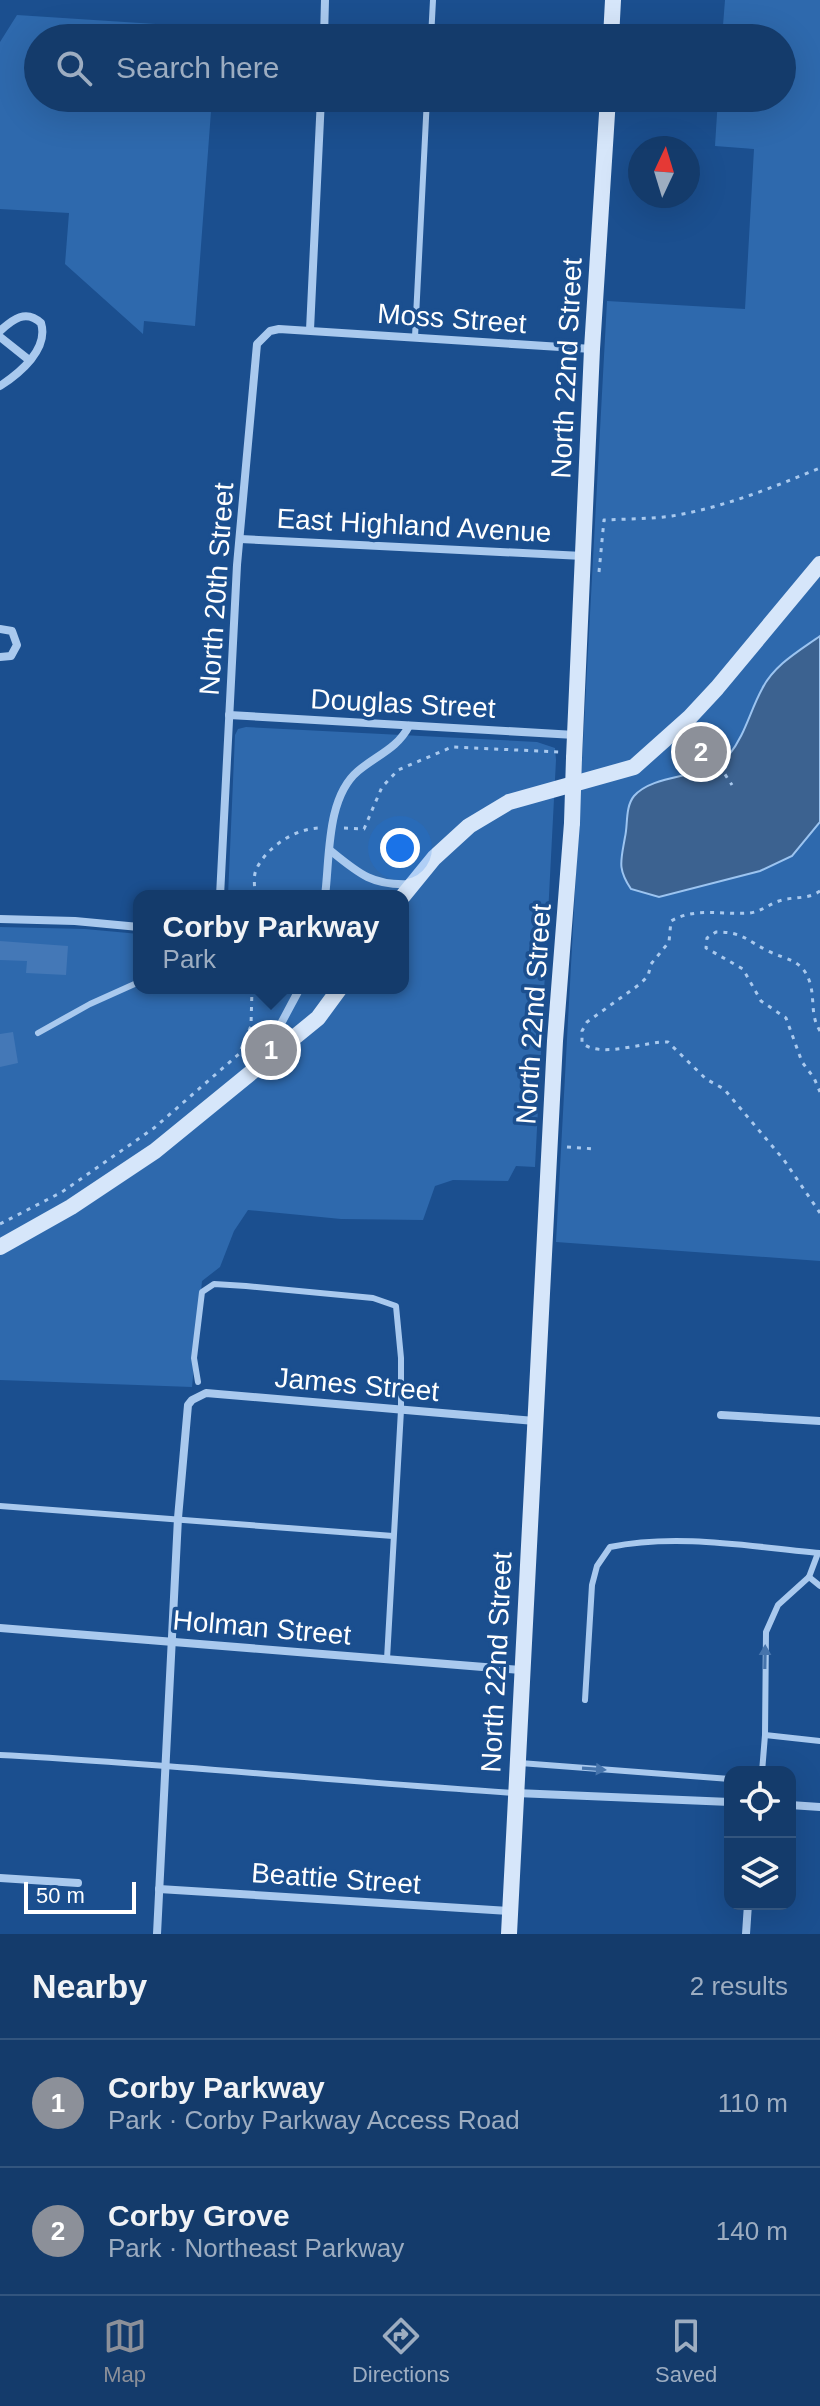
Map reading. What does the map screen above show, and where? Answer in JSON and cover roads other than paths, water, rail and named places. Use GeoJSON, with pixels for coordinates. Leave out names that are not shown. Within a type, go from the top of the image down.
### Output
{"type":"FeatureCollection","features":[{"type":"Feature","properties":{"kind":"street"},"geometry":{"type":"LineString","coordinates":[[324,24],[325,0]]}},
{"type":"Feature","properties":{"kind":"street"},"geometry":{"type":"LineString","coordinates":[[612,24],[613,0]]}},
{"type":"Feature","properties":{"kind":"street"},"geometry":{"type":"LineString","coordinates":[[310,330],[320,112]]}},
{"type":"Feature","properties":{"kind":"street","name":"North 22nd Street"},"geometry":{"type":"LineString","coordinates":[[509,1934],[555,1041],[572,823],[592,349],[607,112]]}},
{"type":"Feature","properties":{"kind":"street"},"geometry":{"type":"LineString","coordinates":[[0,386],[38,352],[42,342],[41,323],[34,316],[19,316],[0,334],[29,360]]}},
{"type":"Feature","properties":{"kind":"street","name":"Moss Street"},"geometry":{"type":"LineString","coordinates":[[310,330],[592,349]]}},
{"type":"Feature","properties":{"kind":"street","name":"North 20th Street"},"geometry":{"type":"LineString","coordinates":[[220,890],[240,539],[257,344],[270,331],[310,330]]}},
{"type":"Feature","properties":{"kind":"street","name":"East Highland Avenue"},"geometry":{"type":"LineString","coordinates":[[240,539],[585,556]]}},
{"type":"Feature","properties":{"kind":"street"},"geometry":{"type":"LineString","coordinates":[[331,851],[372,880],[407,890],[469,826],[509,802],[625,771],[655,750],[717,688],[820,564]]}},
{"type":"Feature","properties":{"kind":"street"},"geometry":{"type":"LineString","coordinates":[[0,629],[12,631],[17,645],[11,656],[0,657]]}},
{"type":"Feature","properties":{"kind":"street","name":"Douglas Street"},"geometry":{"type":"LineString","coordinates":[[229,715],[409,726],[575,748]]}},
{"type":"Feature","properties":{"kind":"street"},"geometry":{"type":"LineString","coordinates":[[326,890],[336,805],[345,787],[358,771],[402,740],[409,726]]}},
{"type":"Feature","properties":{"kind":"street"},"geometry":{"type":"LineString","coordinates":[[0,919],[133,926]]}},
{"type":"Feature","properties":{"kind":"street"},"geometry":{"type":"LineString","coordinates":[[265,1061],[297,994]]}},
{"type":"Feature","properties":{"kind":"street"},"geometry":{"type":"LineString","coordinates":[[0,1247],[71,1207],[155,1151],[318,1018],[336,994]]}},
{"type":"Feature","properties":{"kind":"street","name":"James Street"},"geometry":{"type":"LineString","coordinates":[[178,1518],[185,1414],[192,1400],[206,1393],[536,1421]]}},
{"type":"Feature","properties":{"kind":"street"},"geometry":{"type":"LineString","coordinates":[[721,1415],[820,1421]]}},
{"type":"Feature","properties":{"kind":"street"},"geometry":{"type":"LineString","coordinates":[[157,1934],[178,1518]]}},
{"type":"Feature","properties":{"kind":"street","name":"Holman Street"},"geometry":{"type":"LineString","coordinates":[[0,1628],[521,1670]]}},
{"type":"Feature","properties":{"kind":"street"},"geometry":{"type":"LineString","coordinates":[[515,1793],[724,1802]]}},
{"type":"Feature","properties":{"kind":"street"},"geometry":{"type":"LineString","coordinates":[[796,1805],[820,1807]]}},
{"type":"Feature","properties":{"kind":"street"},"geometry":{"type":"LineString","coordinates":[[0,1878],[78,1883]]}},
{"type":"Feature","properties":{"kind":"street","name":"Beattie Street"},"geometry":{"type":"LineString","coordinates":[[159,1889],[510,1911]]}},
{"type":"Feature","properties":{"kind":"street"},"geometry":{"type":"LineString","coordinates":[[746,1934],[748,1910]]}},
{"type":"Feature","properties":{"kind":"lane"},"geometry":{"type":"LineString","coordinates":[[432,24],[433,0]]}},
{"type":"Feature","properties":{"kind":"lane"},"geometry":{"type":"LineString","coordinates":[[415,337],[426,112]]}},
{"type":"Feature","properties":{"kind":"lane"},"geometry":{"type":"LineString","coordinates":[[38,1033],[133,985]]}},
{"type":"Feature","properties":{"kind":"lane"},"geometry":{"type":"LineString","coordinates":[[198,1382],[194,1358],[202,1292],[214,1284],[373,1298],[396,1306],[401,1358],[401,1410],[387,1659]]}},
{"type":"Feature","properties":{"kind":"lane"},"geometry":{"type":"LineString","coordinates":[[0,1506],[393,1536]]}},
{"type":"Feature","properties":{"kind":"lane"},"geometry":{"type":"LineString","coordinates":[[585,1700],[592,1585],[597,1566],[610,1547],[639,1541],[775,1546],[819,1553],[809,1577],[778,1605],[766,1632],[762,1766]]}},
{"type":"Feature","properties":{"kind":"lane"},"geometry":{"type":"LineString","coordinates":[[809,1577],[820,1586]]}},
{"type":"Feature","properties":{"kind":"lane"},"geometry":{"type":"LineString","coordinates":[[765,1735],[820,1741]]}},
{"type":"Feature","properties":{"kind":"lane"},"geometry":{"type":"LineString","coordinates":[[0,1755],[515,1793]]}},
{"type":"Feature","properties":{"kind":"lane"},"geometry":{"type":"LineString","coordinates":[[517,1763],[724,1779]]}},
{"type":"Feature","properties":{"kind":"place","name":"Corby Grove"},"geometry":{"type":"Point","coordinates":[701,752]}},
{"type":"Feature","properties":{"kind":"place","name":"Corby Parkway"},"geometry":{"type":"Point","coordinates":[271,1050]}}]}
